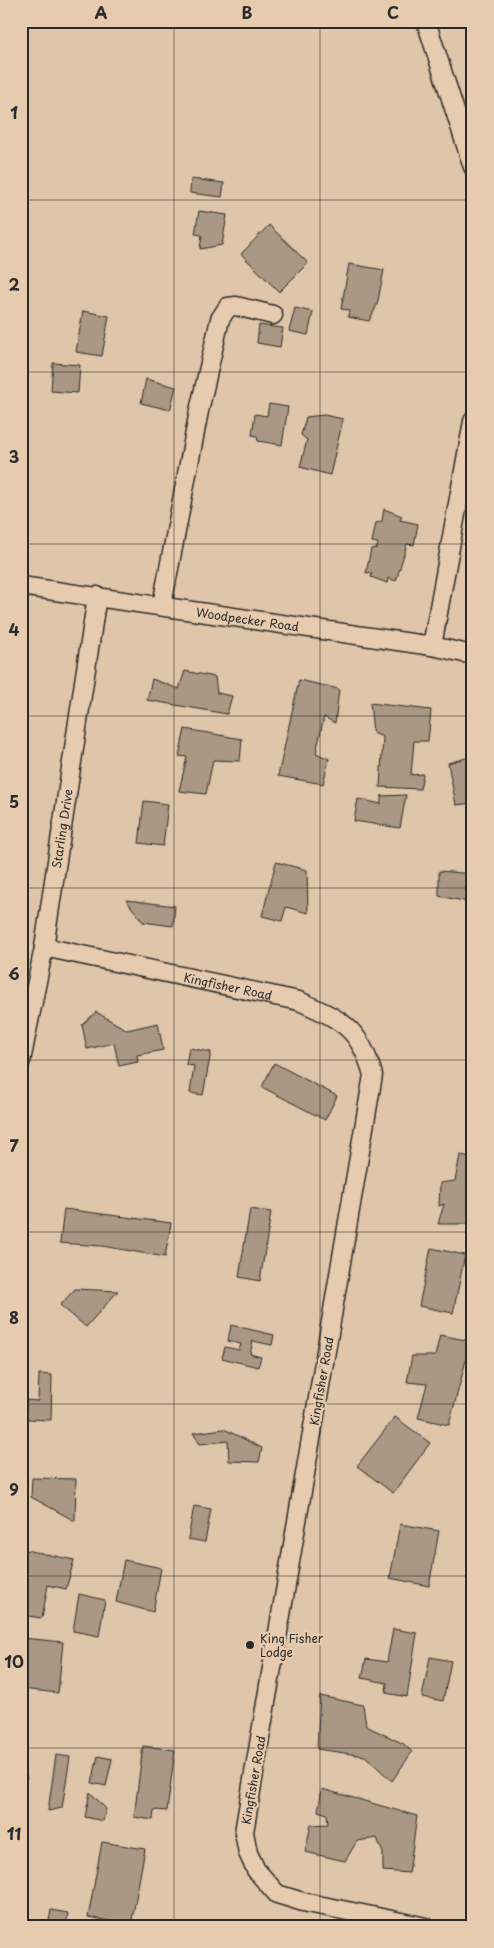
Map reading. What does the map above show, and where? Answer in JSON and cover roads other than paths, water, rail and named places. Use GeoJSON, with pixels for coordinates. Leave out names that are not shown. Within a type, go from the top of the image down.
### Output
{"type":"FeatureCollection","features":[{"type":"Feature","properties":{"kind":"street"},"geometry":{"type":"LineString","coordinates":[[426,21],[473,167]]}},
{"type":"Feature","properties":{"kind":"street"},"geometry":{"type":"LineString","coordinates":[[162,606],[201,402],[222,313],[228,307],[236,306],[273,315]]}},
{"type":"Feature","properties":{"kind":"street"},"geometry":{"type":"LineString","coordinates":[[432,646],[473,422]]}},
{"type":"Feature","properties":{"kind":"street","name":"Woodpecker Road"},"geometry":{"type":"LineString","coordinates":[[21,586],[432,646],[473,655]]}},
{"type":"Feature","properties":{"kind":"street","name":"Starling Drive"},"geometry":{"type":"LineString","coordinates":[[21,1061],[44,947],[97,596]]}},
{"type":"Feature","properties":{"kind":"street","name":"Kingfisher Road"},"geometry":{"type":"LineString","coordinates":[[44,947],[299,1001],[329,1014],[352,1030],[366,1050],[374,1075],[244,1832],[248,1853],[256,1870],[277,1894],[303,1902],[426,1927]]}},
{"type":"Feature","properties":{"kind":"place","name":"King Fisher Lodge"},"geometry":{"type":"Point","coordinates":[250,1645]}}]}
